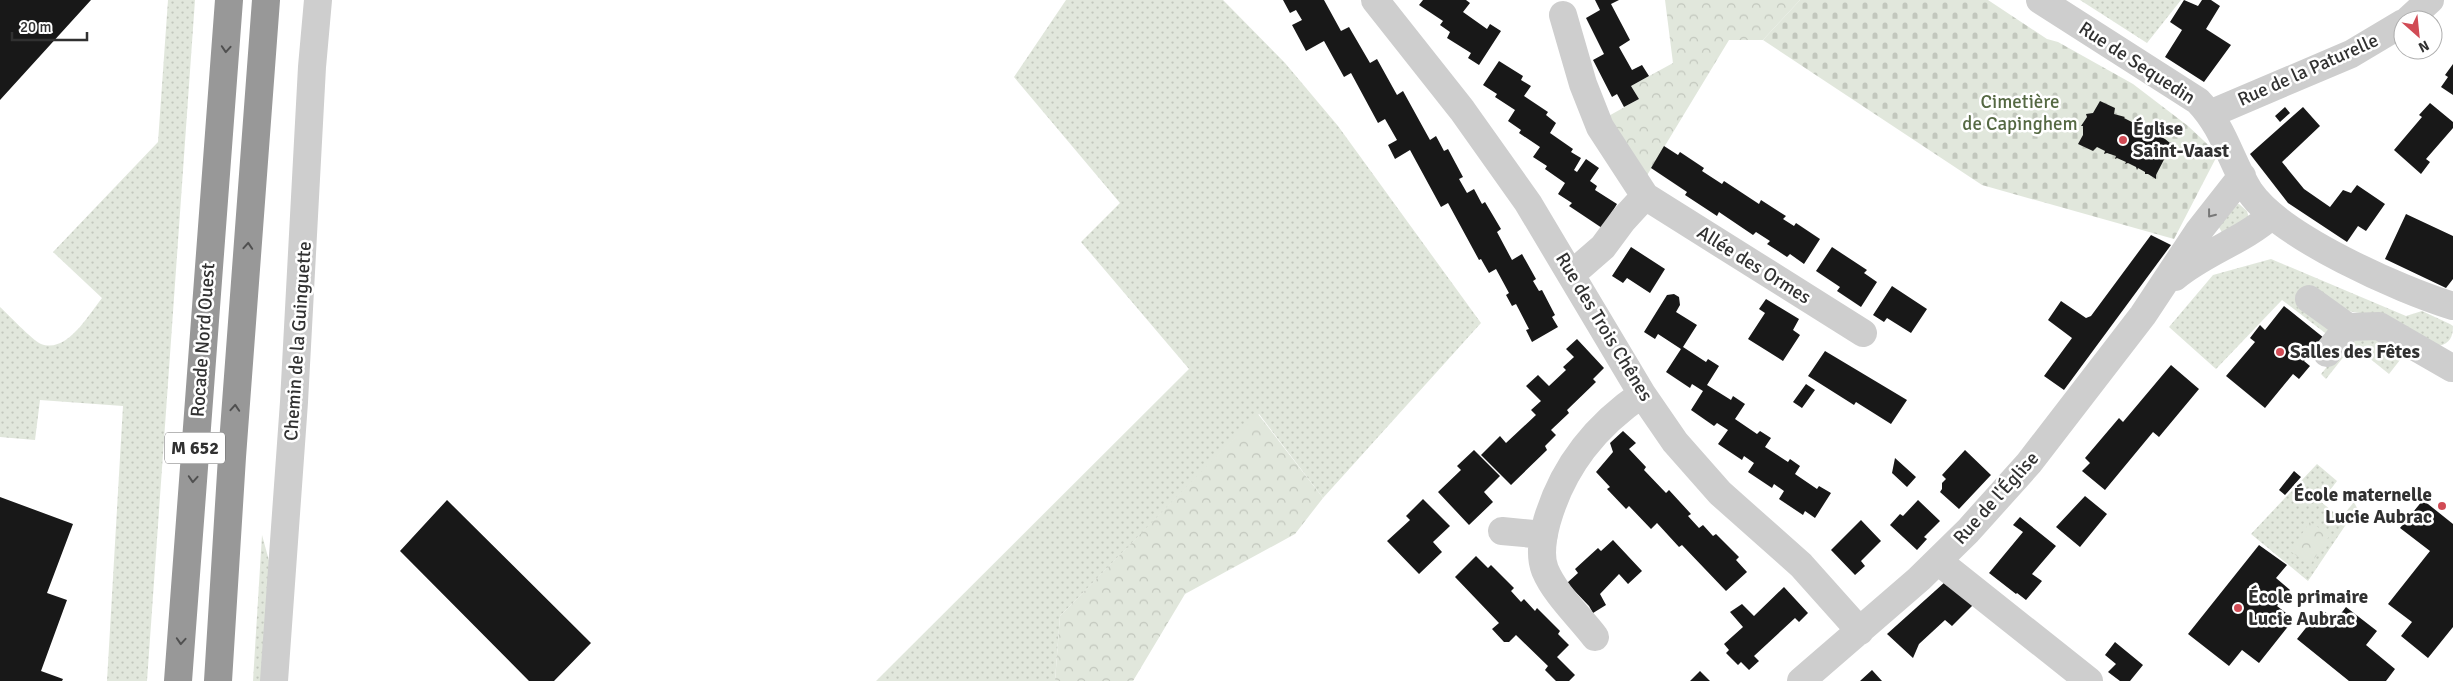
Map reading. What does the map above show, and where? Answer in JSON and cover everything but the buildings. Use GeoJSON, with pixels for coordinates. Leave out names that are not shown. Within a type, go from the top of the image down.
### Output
{"type":"FeatureCollection","features":[{"type":"Feature","properties":{"kind":"highway","name":"Rocade Nord Ouest"},"geometry":{"type":"LineString","coordinates":[[178,679],[229,0]]}},
{"type":"Feature","properties":{"kind":"highway","name":"Rocade Nord Ouest"},"geometry":{"type":"LineString","coordinates":[[218,681],[232,457],[266,0]]}},
{"type":"Feature","properties":{"kind":"highway"},"geometry":{"type":"LineString","coordinates":[[232,457],[232,681]]}},
{"type":"Feature","properties":{"kind":"street","name":"Chemin de la Guinguette"},"geometry":{"type":"LineString","coordinates":[[274,681],[294,402],[312,66],[318,0]]}},
{"type":"Feature","properties":{"kind":"street","name":"Rue des Trois Chênes"},"geometry":{"type":"LineString","coordinates":[[1375,0],[1478,132],[1528,202],[1642,394],[1687,458],[1720,493],[1784,549],[1860,631]]}},
{"type":"Feature","properties":{"kind":"street","name":"Rue de Sequedin"},"geometry":{"type":"LineString","coordinates":[[2040,0],[2188,93],[2210,114],[2251,192],[2279,220],[2371,273],[2453,306]]}},
{"type":"Feature","properties":{"kind":"street"},"geometry":{"type":"LineString","coordinates":[[2419,10],[2430,0]]}},
{"type":"Feature","properties":{"kind":"street","name":"Allée des Ormes"},"geometry":{"type":"LineString","coordinates":[[1563,15],[1583,84],[1600,127],[1645,196],[1863,333]]}},
{"type":"Feature","properties":{"kind":"street","name":"Rue de la Paturelle"},"geometry":{"type":"LineString","coordinates":[[2210,114],[2351,54],[2393,29]]}},
{"type":"Feature","properties":{"kind":"street"},"geometry":{"type":"LineString","coordinates":[[2163,289],[2198,232],[2242,176]]}},
{"type":"Feature","properties":{"kind":"street"},"geometry":{"type":"LineString","coordinates":[[1572,274],[1603,247],[1622,220],[1645,196]]}},
{"type":"Feature","properties":{"kind":"street"},"geometry":{"type":"LineString","coordinates":[[2163,289],[2196,261],[2279,220]]}},
{"type":"Feature","properties":{"kind":"street","name":"Rue de l'Église"},"geometry":{"type":"LineString","coordinates":[[1813,677],[1860,631],[1938,561],[2029,463],[2069,414],[2163,289]]}},
{"type":"Feature","properties":{"kind":"street"},"geometry":{"type":"LineString","coordinates":[[2309,300],[2348,327],[2379,326],[2452,368]]}},
{"type":"Feature","properties":{"kind":"street"},"geometry":{"type":"LineString","coordinates":[[2327,353],[2348,327]]}},
{"type":"Feature","properties":{"kind":"street"},"geometry":{"type":"LineString","coordinates":[[1595,637],[1551,582],[1544,568],[1544,535],[1561,483],[1581,449],[1610,418],[1642,394]]}},
{"type":"Feature","properties":{"kind":"street"},"geometry":{"type":"LineString","coordinates":[[1502,531],[1544,535]]}},
{"type":"Feature","properties":{"kind":"street"},"geometry":{"type":"LineString","coordinates":[[1938,561],[2089,681]]}},
{"type":"Feature","properties":{"kind":"green space"},"geometry":{"type":"Polygon","coordinates":[[[168,0],[195,0],[147,681],[107,681],[123,406],[40,400],[35,440],[0,437],[0,307],[37,342],[51,346],[60,343],[76,331],[102,298],[53,252],[158,142],[168,0]]]}},
{"type":"Feature","properties":{"kind":"green space"},"geometry":{"type":"Polygon","coordinates":[[[1066,0],[1223,0],[1285,63],[1338,126],[1481,323],[1323,498],[1259,414],[1060,616],[1055,681],[876,681],[1189,369],[1081,242],[1120,203],[1014,77],[1066,0]]]}},
{"type":"Feature","properties":{"kind":"green space"},"geometry":{"type":"Polygon","coordinates":[[[1665,0],[1800,0],[1763,40],[1729,40],[1646,177],[1605,118],[1639,99],[1631,86],[1673,63],[1665,0]]]}},
{"type":"Feature","properties":{"kind":"green space","name":"Cimetière de Capinghem"},"geometry":{"type":"Polygon","coordinates":[[[1800,0],[1988,0],[2047,39],[2058,42],[2133,84],[2188,126],[2218,154],[2174,239],[1982,185],[1763,40],[1800,0]]]}},
{"type":"Feature","properties":{"kind":"green space"},"geometry":{"type":"Polygon","coordinates":[[[2080,0],[2181,0],[2147,43],[2080,0]]]}},
{"type":"Feature","properties":{"kind":"green space"},"geometry":{"type":"Polygon","coordinates":[[[2239,204],[2247,211],[2250,222],[2225,238],[2215,220],[2229,205],[2239,204]]]}},
{"type":"Feature","properties":{"kind":"green space"},"geometry":{"type":"Polygon","coordinates":[[[2271,259],[2406,316],[2422,311],[2453,326],[2451,336],[2446,343],[2439,346],[2386,317],[2347,311],[2331,331],[2333,339],[2282,300],[2216,369],[2169,327],[2213,275],[2271,259]]]}},
{"type":"Feature","properties":{"kind":"green space"},"geometry":{"type":"Polygon","coordinates":[[[2363,331],[2407,351],[2389,374],[2353,345],[2326,379],[2321,374],[2354,334],[2363,331]]]}},
{"type":"Feature","properties":{"kind":"green space"},"geometry":{"type":"Polygon","coordinates":[[[1258,414],[1323,498],[1295,534],[1185,594],[1133,681],[1055,681],[1060,616],[1258,414]]]}},
{"type":"Feature","properties":{"kind":"green space"},"geometry":{"type":"Polygon","coordinates":[[[2317,464],[2337,481],[2321,502],[2341,518],[2354,502],[2357,508],[2308,581],[2251,534],[2317,464]]]}},
{"type":"Feature","properties":{"kind":"green space"},"geometry":{"type":"Polygon","coordinates":[[[2310,522],[2330,535],[2310,565],[2290,551],[2310,522]]]}},
{"type":"Feature","properties":{"kind":"green space"},"geometry":{"type":"Polygon","coordinates":[[[262,535],[271,568],[267,681],[253,681],[262,535]]]}},
{"type":"Feature","properties":{"kind":"place","name":"Église Saint-Vaast"},"geometry":{"type":"Point","coordinates":[2123,140]}},
{"type":"Feature","properties":{"kind":"place","name":"Salles des Fêtes"},"geometry":{"type":"Point","coordinates":[2280,352]}},
{"type":"Feature","properties":{"kind":"place","name":"École maternelle Lucie Aubrac"},"geometry":{"type":"Point","coordinates":[2442,506]}},
{"type":"Feature","properties":{"kind":"place","name":"École primaire Lucie Aubrac"},"geometry":{"type":"Point","coordinates":[2238,608]}}]}
